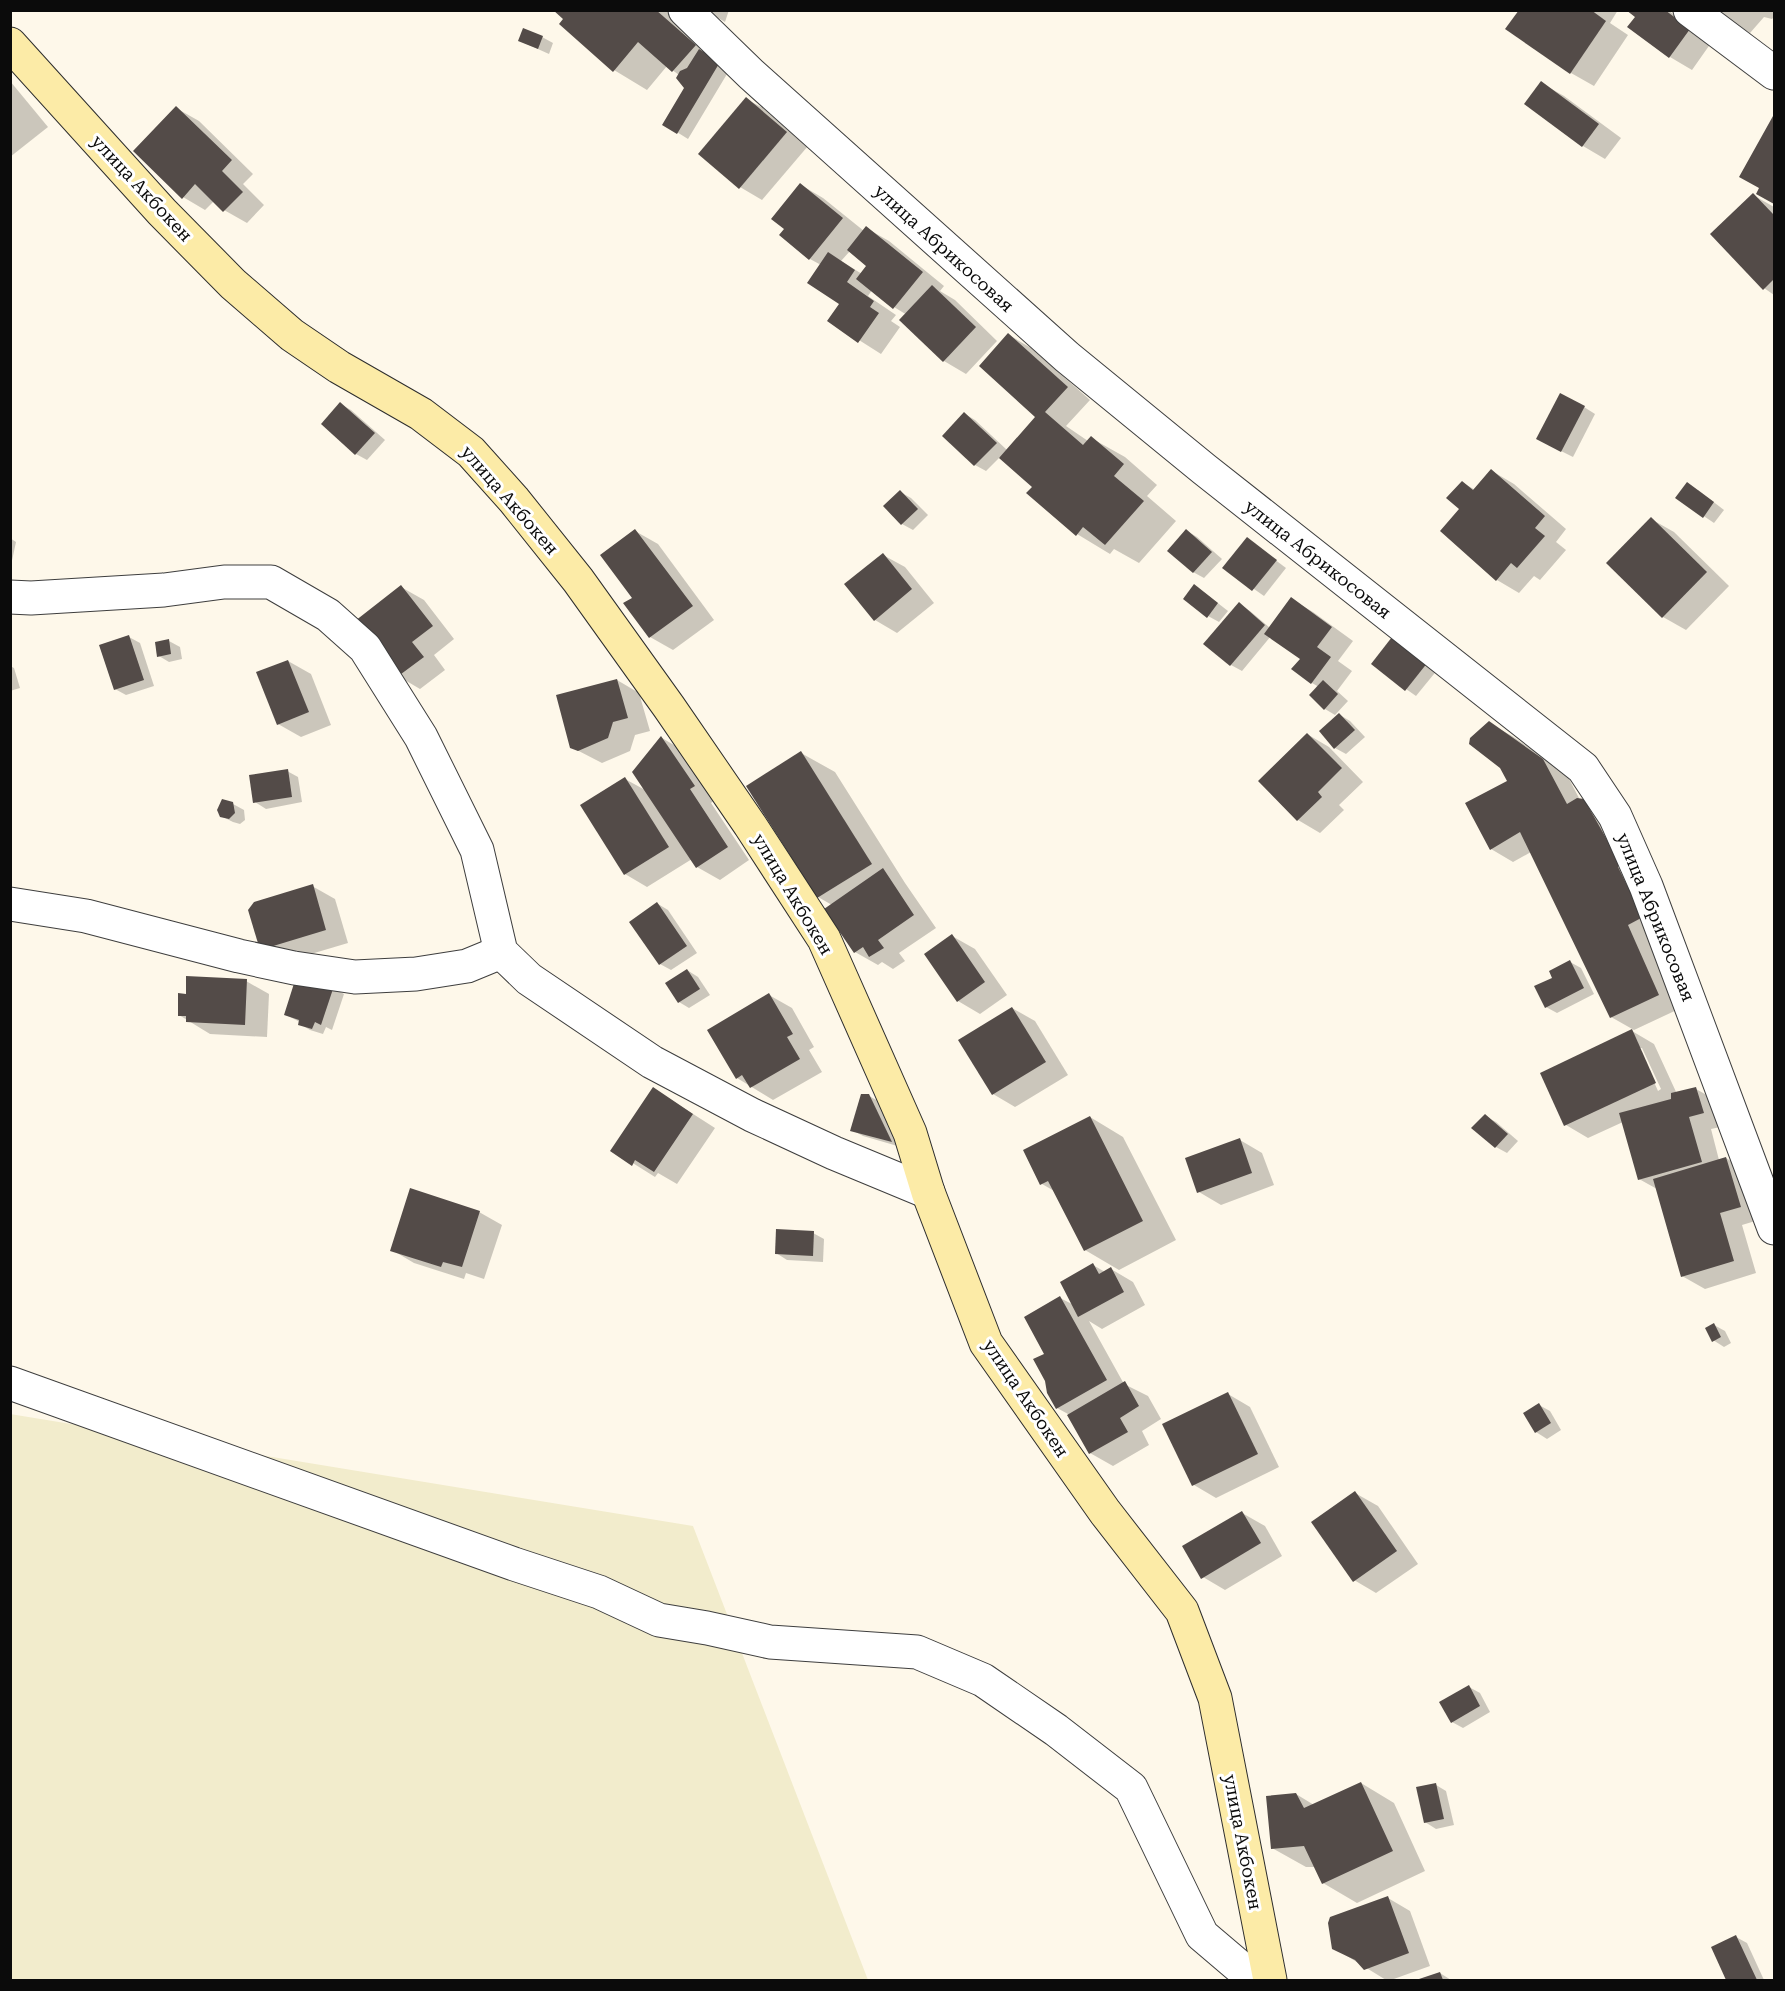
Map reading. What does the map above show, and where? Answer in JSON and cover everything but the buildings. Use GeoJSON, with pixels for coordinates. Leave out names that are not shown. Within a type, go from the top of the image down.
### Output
{"type":"FeatureCollection","features":[{"type":"Feature","properties":{"kind":"street","name":"улица Абрикосовая"},"geometry":{"type":"LineString","coordinates":[[685,10],[759,82],[1067,357],[1204,469],[1583,768],[1615,816],[1646,886],[1774,1228]]}},
{"type":"Feature","properties":{"kind":"street"},"geometry":{"type":"LineString","coordinates":[[1690,10],[1774,73]]}},
{"type":"Feature","properties":{"kind":"street","name":"улица Акбокен"},"geometry":{"type":"LineString","coordinates":[[10,44],[162,212],[232,284],[292,335],[339,366],[421,414],[471,452],[514,500],[564,562],[669,707],[750,825],[824,939],[910,1133],[928,1192],[986,1343],[1105,1512],[1182,1611],[1215,1698],[1270,1980]]}},
{"type":"Feature","properties":{"kind":"street"},"geometry":{"type":"LineString","coordinates":[[10,597],[31,598],[164,590],[224,582],[272,582],[328,615],[365,648],[421,737],[477,850],[501,952],[528,980],[652,1062],[783,1129],[928,1192]]}},
{"type":"Feature","properties":{"kind":"street"},"geometry":{"type":"LineString","coordinates":[[10,904],[86,916],[239,956],[294,968],[355,977],[416,974],[467,966],[501,952]]}},
{"type":"Feature","properties":{"kind":"street"},"geometry":{"type":"LineString","coordinates":[[10,1383],[514,1564],[599,1592],[659,1620],[770,1642],[917,1652],[983,1680],[1056,1730],[1131,1788],[1202,1935],[1255,1980]]}},
{"type":"Feature","properties":{"kind":"shaded area"},"geometry":{"type":"Polygon","coordinates":[[[10,1414],[693,1526],[868,1980],[11,1980],[10,1414]]]}}]}
